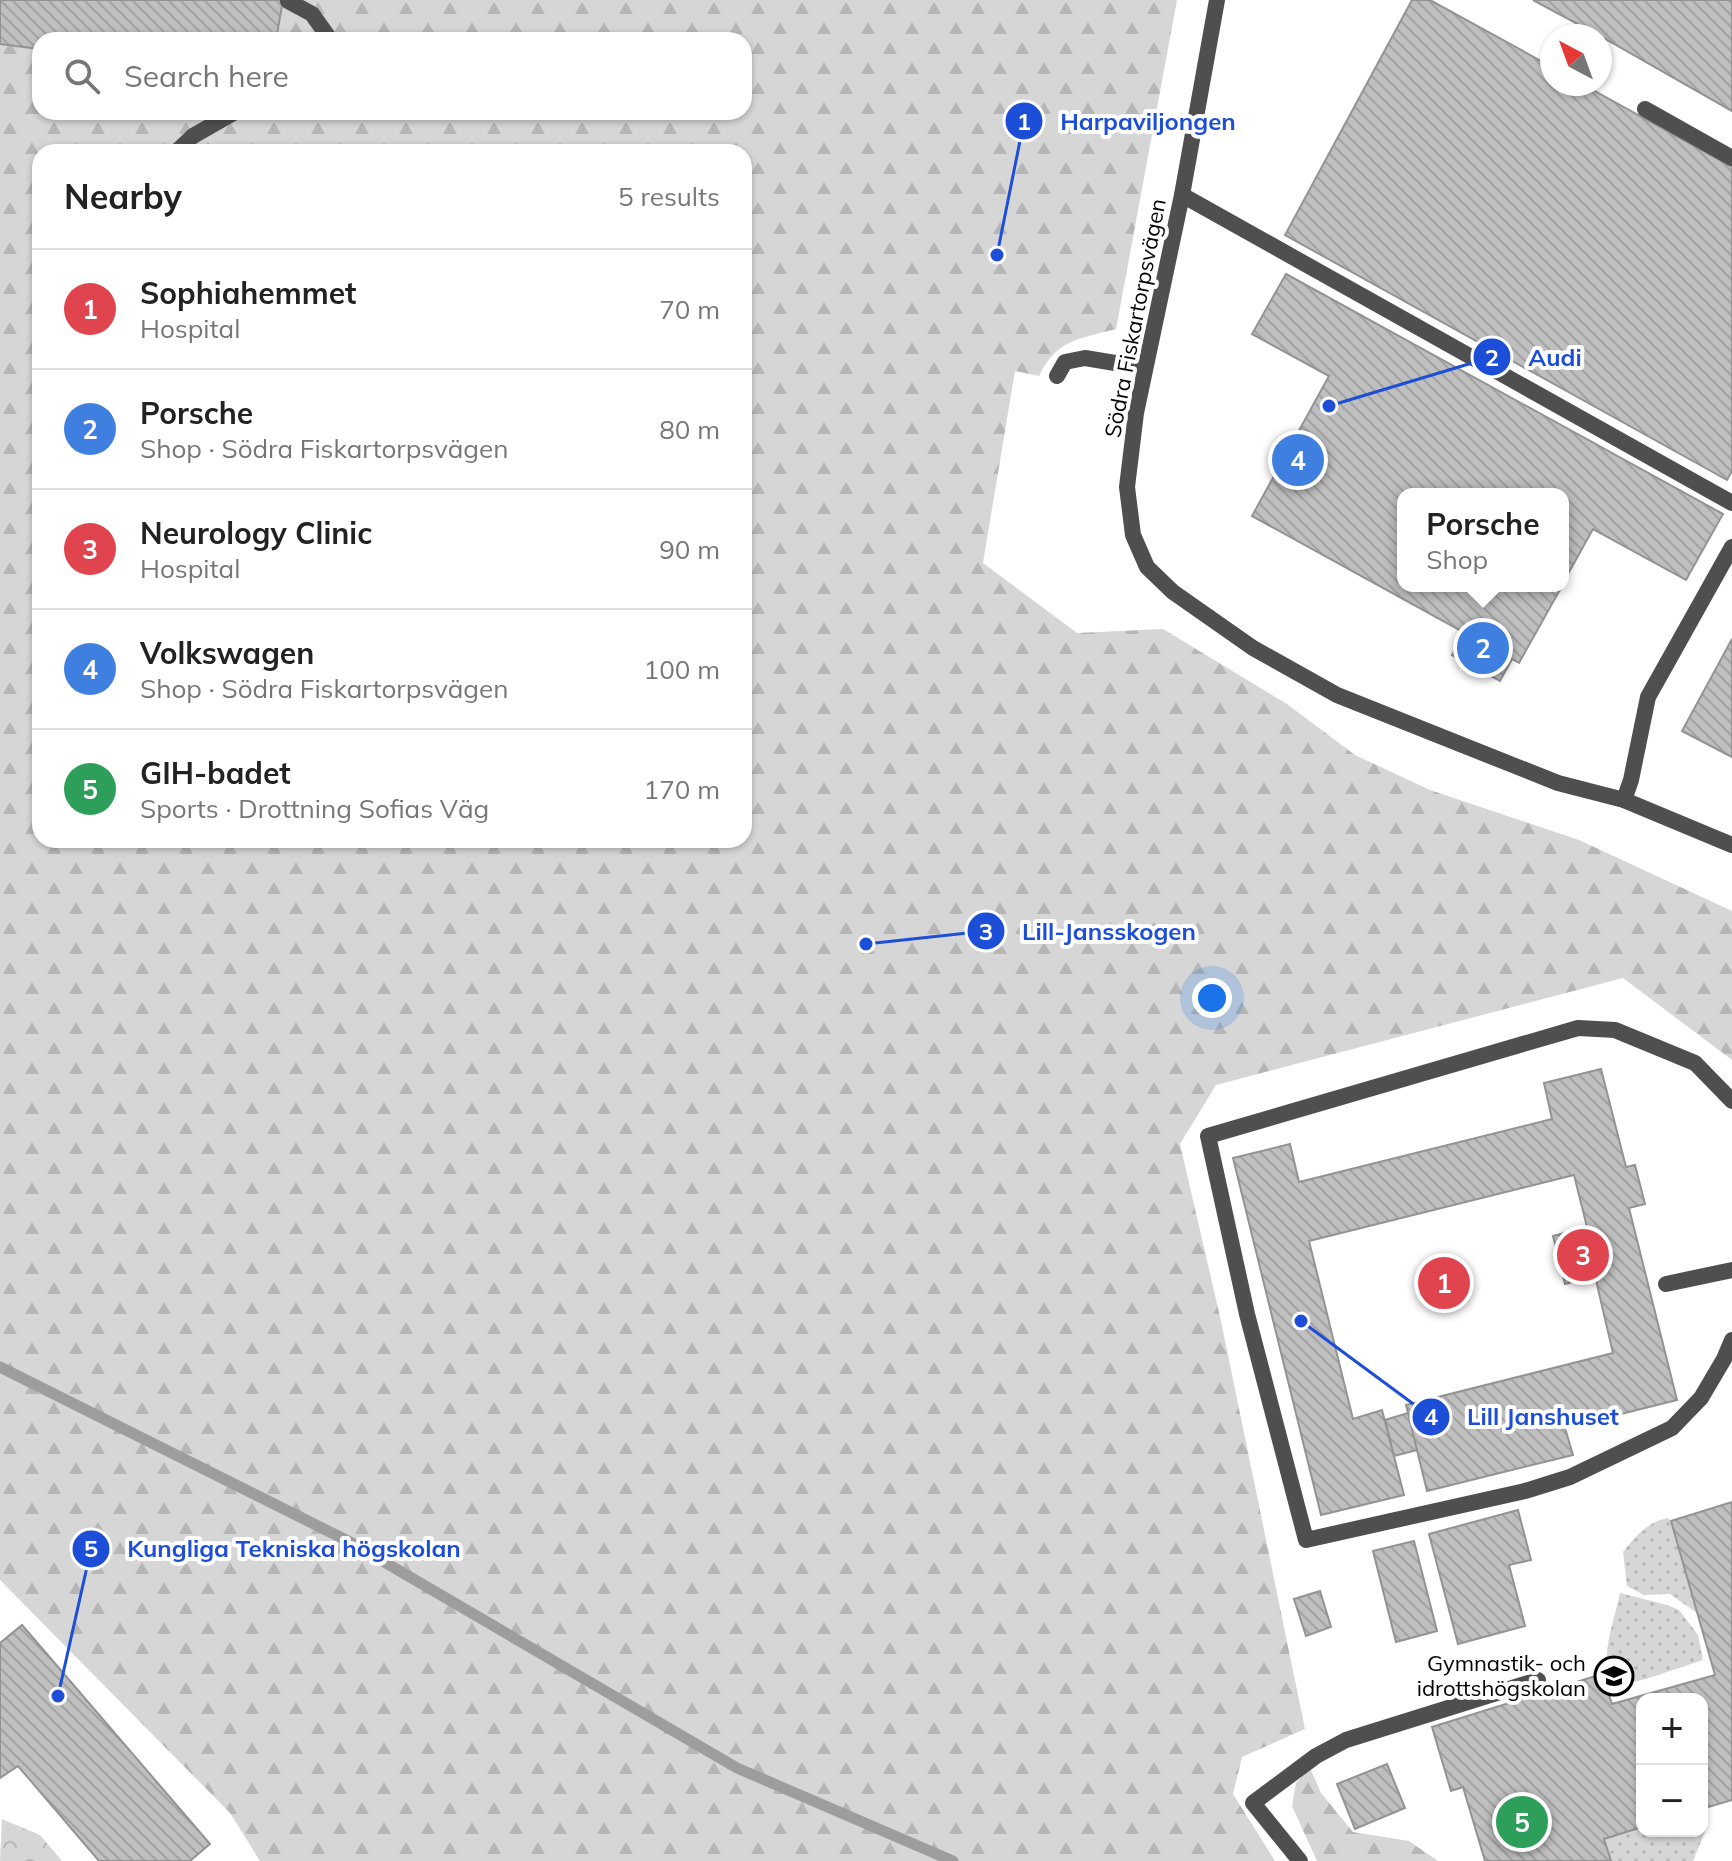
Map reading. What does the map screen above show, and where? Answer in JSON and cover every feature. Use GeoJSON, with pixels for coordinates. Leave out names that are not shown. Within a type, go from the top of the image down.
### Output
{"type":"FeatureCollection","features":[{"type":"Feature","properties":{"kind":"street","name":"Södra Fiskartorpsvägen"},"geometry":{"type":"LineString","coordinates":[[1217,0],[1182,195],[1136,413],[1127,487],[1133,535],[1147,567],[1173,592],[1253,648],[1337,695],[1558,783],[1624,800],[1732,845]]}},
{"type":"Feature","properties":{"kind":"street"},"geometry":{"type":"LineString","coordinates":[[288,1],[312,14],[325,32]]}},
{"type":"Feature","properties":{"kind":"street"},"geometry":{"type":"LineString","coordinates":[[1645,109],[1732,158]]}},
{"type":"Feature","properties":{"kind":"street"},"geometry":{"type":"LineString","coordinates":[[184,144],[221,120]]}},
{"type":"Feature","properties":{"kind":"street"},"geometry":{"type":"LineString","coordinates":[[1182,195],[1732,503]]}},
{"type":"Feature","properties":{"kind":"street"},"geometry":{"type":"LineString","coordinates":[[1057,376],[1065,362],[1085,358],[1145,368]]}},
{"type":"Feature","properties":{"kind":"street"},"geometry":{"type":"LineString","coordinates":[[1624,800],[1648,697],[1732,547]]}},
{"type":"Feature","properties":{"kind":"street"},"geometry":{"type":"LineString","coordinates":[[1732,1101],[1695,1063],[1615,1030],[1578,1028],[1208,1136],[1247,1314],[1306,1540],[1525,1491],[1570,1477],[1672,1428],[1701,1398],[1732,1340]]}},
{"type":"Feature","properties":{"kind":"street"},"geometry":{"type":"LineString","coordinates":[[1666,1284],[1732,1270]]}},
{"type":"Feature","properties":{"kind":"street"},"geometry":{"type":"LineString","coordinates":[[1300,1861],[1253,1803],[1316,1756],[1346,1740],[1538,1680]]}},
{"type":"Feature","properties":{"kind":"green space"},"geometry":{"type":"Polygon","coordinates":[[[0,0],[1177,0],[1116,329],[1070,342],[1053,354],[1039,376],[1015,371],[983,563],[1077,633],[1163,629],[1287,704],[1355,755],[1430,790],[1579,840],[1732,911],[1732,1060],[1623,978],[1216,1085],[1180,1144],[1221,1321],[1305,1729],[1242,1757],[1233,1794],[1275,1861],[260,1861],[230,1813],[0,1580],[0,0]]]}},
{"type":"Feature","properties":{"kind":"green space"},"geometry":{"type":"Polygon","coordinates":[[[1668,1518],[1697,1613],[1670,1594],[1644,1595],[1627,1586],[1623,1552],[1648,1526],[1668,1518]]]}},
{"type":"Feature","properties":{"kind":"green space"},"geometry":{"type":"Polygon","coordinates":[[[1620,1593],[1679,1610],[1698,1635],[1703,1660],[1625,1684],[1610,1671],[1607,1664],[1610,1634],[1620,1593]]]}},
{"type":"Feature","properties":{"kind":"green space"},"geometry":{"type":"Polygon","coordinates":[[[1310,1768],[1321,1793],[1353,1832],[1409,1841],[1438,1861],[1317,1861],[1292,1806],[1296,1783],[1310,1768]]]}},
{"type":"Feature","properties":{"kind":"green space"},"geometry":{"type":"Polygon","coordinates":[[[2,1819],[40,1835],[62,1861],[0,1861],[2,1819]]]}},
{"type":"Feature","properties":{"kind":"green space"},"geometry":{"type":"Polygon","coordinates":[[[1636,1829],[1636,1837],[1703,1837],[1693,1861],[1611,1861],[1604,1839],[1636,1829]]]}},
{"type":"Feature","properties":{"kind":"building"},"geometry":{"type":"Polygon","coordinates":[[[0,0],[283,0],[277,32],[32,32],[32,48],[0,44],[0,0]]]}},
{"type":"Feature","properties":{"kind":"building"},"geometry":{"type":"Polygon","coordinates":[[[1412,0],[1430,0],[1540,60],[1540,96],[1604,96],[1732,167],[1732,471],[1727,480],[1285,235],[1412,0]]]}},
{"type":"Feature","properties":{"kind":"building"},"geometry":{"type":"Polygon","coordinates":[[[1533,0],[1732,0],[1732,111],[1612,43],[1612,24],[1578,24],[1533,0]]]}},
{"type":"Feature","properties":{"kind":"building"},"geometry":{"type":"Polygon","coordinates":[[[1286,274],[1723,514],[1686,580],[1593,529],[1569,572],[1569,488],[1397,488],[1397,592],[1559,592],[1519,663],[1512,659],[1500,681],[1452,655],[1465,633],[1252,516],[1329,376],[1252,334],[1286,274]]]}},
{"type":"Feature","properties":{"kind":"building"},"geometry":{"type":"Polygon","coordinates":[[[1732,639],[1732,757],[1682,731],[1732,639]]]}},
{"type":"Feature","properties":{"kind":"building"},"geometry":{"type":"Polygon","coordinates":[[[1601,1069],[1626,1167],[1635,1165],[1645,1204],[1629,1208],[1677,1400],[1565,1428],[1573,1455],[1427,1491],[1406,1405],[1613,1353],[1595,1276],[1565,1284],[1553,1236],[1587,1227],[1574,1175],[1309,1241],[1353,1419],[1382,1410],[1404,1495],[1321,1515],[1233,1158],[1290,1144],[1299,1182],[1552,1119],[1544,1083],[1601,1069]]]}},
{"type":"Feature","properties":{"kind":"building"},"geometry":{"type":"Polygon","coordinates":[[[1408,1413],[1417,1450],[1394,1456],[1385,1420],[1408,1413]]]}},
{"type":"Feature","properties":{"kind":"building"},"geometry":{"type":"Polygon","coordinates":[[[1732,1502],[1732,1800],[1708,1807],[1708,1693],[1651,1693],[1715,1675],[1671,1521],[1732,1502]]]}},
{"type":"Feature","properties":{"kind":"building"},"geometry":{"type":"Polygon","coordinates":[[[1518,1510],[1531,1560],[1509,1565],[1525,1626],[1458,1644],[1429,1534],[1518,1510]]]}},
{"type":"Feature","properties":{"kind":"building"},"geometry":{"type":"Polygon","coordinates":[[[1414,1541],[1437,1631],[1396,1642],[1373,1551],[1414,1541]]]}},
{"type":"Feature","properties":{"kind":"building"},"geometry":{"type":"Polygon","coordinates":[[[1320,1591],[1331,1627],[1306,1636],[1294,1599],[1320,1591]]]}},
{"type":"Feature","properties":{"kind":"building"},"geometry":{"type":"Polygon","coordinates":[[[22,1625],[210,1844],[190,1861],[99,1861],[18,1766],[0,1778],[0,1643],[22,1625]]]}},
{"type":"Feature","properties":{"kind":"building"},"geometry":{"type":"Polygon","coordinates":[[[1602,1674],[1612,1704],[1636,1697],[1636,1829],[1604,1839],[1611,1861],[1485,1861],[1463,1787],[1451,1791],[1432,1727],[1602,1674]]]}},
{"type":"Feature","properties":{"kind":"building"},"geometry":{"type":"Polygon","coordinates":[[[1387,1764],[1405,1808],[1355,1829],[1337,1784],[1387,1764]]]}},
{"type":"Feature","properties":{"kind":"waterway"},"geometry":{"type":"LineString","coordinates":[[0,1367],[350,1542],[737,1768],[953,1861]]}},
{"type":"Feature","properties":{"kind":"place","name":"Harpaviljongen"},"geometry":{"type":"Point","coordinates":[997,255]}},
{"type":"Feature","properties":{"kind":"place","name":"Audi"},"geometry":{"type":"Point","coordinates":[1329,406]}},
{"type":"Feature","properties":{"kind":"place","name":"Volkswagen"},"geometry":{"type":"Point","coordinates":[1298,460]}},
{"type":"Feature","properties":{"kind":"place","name":"Porsche"},"geometry":{"type":"Point","coordinates":[1483,648]}},
{"type":"Feature","properties":{"kind":"place","name":"Lill-Jansskogen"},"geometry":{"type":"Point","coordinates":[866,944]}},
{"type":"Feature","properties":{"kind":"place","name":"Neurology Clinic"},"geometry":{"type":"Point","coordinates":[1583,1255]}},
{"type":"Feature","properties":{"kind":"place","name":"Sophiahemmet"},"geometry":{"type":"Point","coordinates":[1444,1283]}},
{"type":"Feature","properties":{"kind":"place","name":"Lill Janshuset"},"geometry":{"type":"Point","coordinates":[1301,1321]}},
{"type":"Feature","properties":{"kind":"place","name":"Gymnastik- och idrottshögskolan"},"geometry":{"type":"Point","coordinates":[1614,1676]}},
{"type":"Feature","properties":{"kind":"place","name":"Kungliga Tekniska högskolan"},"geometry":{"type":"Point","coordinates":[58,1696]}},
{"type":"Feature","properties":{"kind":"place","name":"GIH-badet"},"geometry":{"type":"Point","coordinates":[1522,1822]}}]}
